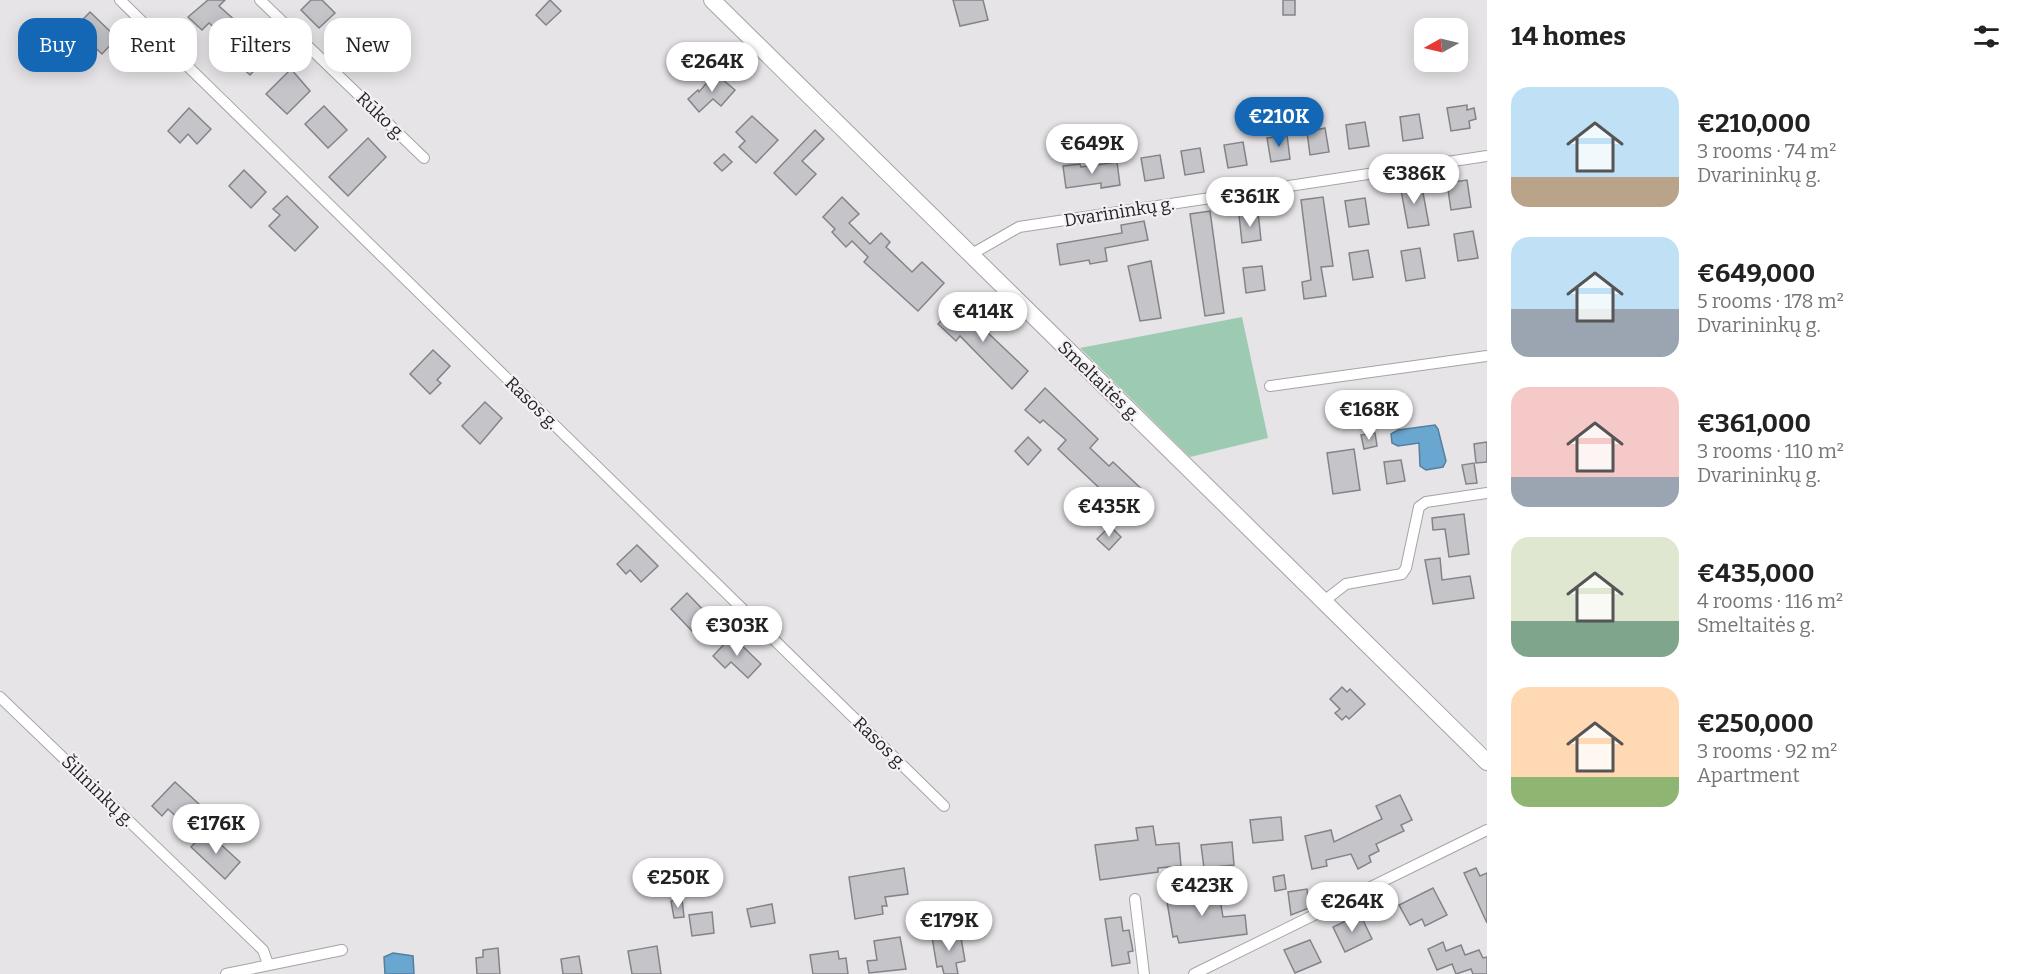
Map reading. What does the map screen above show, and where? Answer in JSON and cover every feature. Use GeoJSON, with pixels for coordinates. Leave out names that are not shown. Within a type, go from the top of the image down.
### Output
{"type":"FeatureCollection","features":[{"type":"Feature","properties":{"kind":"main road","name":"Smeltaitės g."},"geometry":{"type":"LineString","coordinates":[[715,1],[970,255],[1487,762]]}},
{"type":"Feature","properties":{"kind":"street","name":"Rasos g."},"geometry":{"type":"LineString","coordinates":[[120,0],[944,806]]}},
{"type":"Feature","properties":{"kind":"street","name":"Rūko g."},"geometry":{"type":"LineString","coordinates":[[260,0],[424,158]]}},
{"type":"Feature","properties":{"kind":"street","name":"Dvarininkų g."},"geometry":{"type":"LineString","coordinates":[[970,255],[1019,227],[1487,156]]}},
{"type":"Feature","properties":{"kind":"street"},"geometry":{"type":"LineString","coordinates":[[1270,386],[1487,356]]}},
{"type":"Feature","properties":{"kind":"street"},"geometry":{"type":"LineString","coordinates":[[1324,601],[1346,584],[1402,574],[1406,568],[1416,513],[1426,502],[1487,493]]}},
{"type":"Feature","properties":{"kind":"street","name":"Šilininkų g."},"geometry":{"type":"LineString","coordinates":[[0,697],[263,950],[268,964]]}},
{"type":"Feature","properties":{"kind":"street"},"geometry":{"type":"LineString","coordinates":[[1194,974],[1487,830]]}},
{"type":"Feature","properties":{"kind":"street"},"geometry":{"type":"LineString","coordinates":[[1135,899],[1144,974]]}},
{"type":"Feature","properties":{"kind":"street"},"geometry":{"type":"LineString","coordinates":[[226,974],[342,950]]}},
{"type":"Feature","properties":{"kind":"green space"},"geometry":{"type":"Polygon","coordinates":[[[1242,317],[1268,438],[1190,457],[1080,348],[1242,317]]]}},
{"type":"Feature","properties":{"kind":"water"},"geometry":{"type":"Polygon","coordinates":[[[1435,425],[1446,461],[1443,467],[1426,470],[1420,466],[1419,443],[1398,446],[1392,443],[1391,434],[1398,430],[1435,425]]]}},
{"type":"Feature","properties":{"kind":"water"},"geometry":{"type":"Polygon","coordinates":[[[393,953],[413,956],[414,974],[385,974],[384,957],[393,953]]]}},
{"type":"Feature","properties":{"kind":"building"},"geometry":{"type":"Polygon","coordinates":[[[208,0],[225,0],[219,6],[232,18],[209,18],[209,23],[202,30],[197,25],[197,18],[188,17],[208,0]]]}},
{"type":"Feature","properties":{"kind":"building"},"geometry":{"type":"Polygon","coordinates":[[[311,0],[322,0],[335,13],[330,18],[324,18],[324,23],[319,28],[312,18],[301,10],[311,0]]]}},
{"type":"Feature","properties":{"kind":"building"},"geometry":{"type":"Polygon","coordinates":[[[550,0],[561,11],[546,25],[536,15],[550,0]]]}},
{"type":"Feature","properties":{"kind":"building"},"geometry":{"type":"Polygon","coordinates":[[[953,0],[983,0],[988,20],[960,26],[953,0]]]}},
{"type":"Feature","properties":{"kind":"building"},"geometry":{"type":"Polygon","coordinates":[[[1283,0],[1295,0],[1295,15],[1283,15],[1283,0]]]}},
{"type":"Feature","properties":{"kind":"building"},"geometry":{"type":"Polygon","coordinates":[[[90,12],[96,18],[84,18],[90,12]]]}},
{"type":"Feature","properties":{"kind":"building"},"geometry":{"type":"Polygon","coordinates":[[[97,19],[109,30],[109,47],[102,54],[97,49],[97,19]]]}},
{"type":"Feature","properties":{"kind":"building"},"geometry":{"type":"Polygon","coordinates":[[[288,72],[294,72],[310,91],[287,114],[266,94],[288,72]]]}},
{"type":"Feature","properties":{"kind":"building"},"geometry":{"type":"Polygon","coordinates":[[[715,73],[735,90],[721,106],[713,99],[699,112],[688,99],[698,90],[699,92],[715,73]]]}},
{"type":"Feature","properties":{"kind":"building"},"geometry":{"type":"Polygon","coordinates":[[[1467,105],[1467,110],[1474,108],[1476,119],[1469,121],[1470,128],[1451,131],[1447,108],[1467,105]]]}},
{"type":"Feature","properties":{"kind":"building"},"geometry":{"type":"Polygon","coordinates":[[[324,106],[347,130],[328,148],[305,124],[324,106]]]}},
{"type":"Feature","properties":{"kind":"building"},"geometry":{"type":"Polygon","coordinates":[[[189,108],[211,129],[197,144],[188,134],[180,143],[168,131],[189,108]]]}},
{"type":"Feature","properties":{"kind":"building"},"geometry":{"type":"Polygon","coordinates":[[[1419,114],[1423,138],[1403,141],[1400,117],[1419,114]]]}},
{"type":"Feature","properties":{"kind":"building"},"geometry":{"type":"Polygon","coordinates":[[[752,116],[778,140],[756,163],[739,147],[745,141],[736,132],[752,116]]]}},
{"type":"Feature","properties":{"kind":"building"},"geometry":{"type":"Polygon","coordinates":[[[1365,122],[1369,146],[1349,149],[1346,125],[1365,122]]]}},
{"type":"Feature","properties":{"kind":"building"},"geometry":{"type":"Polygon","coordinates":[[[1325,128],[1329,152],[1310,155],[1307,132],[1325,128]]]}},
{"type":"Feature","properties":{"kind":"building"},"geometry":{"type":"Polygon","coordinates":[[[815,130],[824,139],[802,161],[816,174],[796,195],[774,173],[815,130]]]}},
{"type":"Feature","properties":{"kind":"building"},"geometry":{"type":"Polygon","coordinates":[[[1287,135],[1290,159],[1271,162],[1267,138],[1287,135]]]}},
{"type":"Feature","properties":{"kind":"building"},"geometry":{"type":"Polygon","coordinates":[[[368,138],[386,157],[348,196],[329,177],[368,138]]]}},
{"type":"Feature","properties":{"kind":"building"},"geometry":{"type":"Polygon","coordinates":[[[1243,142],[1247,165],[1228,168],[1224,145],[1243,142]]]}},
{"type":"Feature","properties":{"kind":"building"},"geometry":{"type":"Polygon","coordinates":[[[1200,148],[1204,172],[1185,175],[1181,151],[1200,148]]]}},
{"type":"Feature","properties":{"kind":"building"},"geometry":{"type":"Polygon","coordinates":[[[724,154],[732,162],[722,171],[714,163],[724,154]]]}},
{"type":"Feature","properties":{"kind":"building"},"geometry":{"type":"Polygon","coordinates":[[[1160,155],[1164,178],[1145,181],[1141,158],[1160,155]]]}},
{"type":"Feature","properties":{"kind":"building"},"geometry":{"type":"Polygon","coordinates":[[[1117,162],[1120,185],[1101,188],[1101,183],[1066,188],[1063,166],[1080,164],[1081,167],[1117,162]]]}},
{"type":"Feature","properties":{"kind":"building"},"geometry":{"type":"Polygon","coordinates":[[[244,170],[266,192],[251,208],[229,186],[244,170]]]}},
{"type":"Feature","properties":{"kind":"building"},"geometry":{"type":"Polygon","coordinates":[[[1467,180],[1471,207],[1451,210],[1447,183],[1467,180]]]}},
{"type":"Feature","properties":{"kind":"building"},"geometry":{"type":"Polygon","coordinates":[[[1421,182],[1429,225],[1408,228],[1400,185],[1421,182]]]}},
{"type":"Feature","properties":{"kind":"building"},"geometry":{"type":"Polygon","coordinates":[[[287,196],[318,227],[295,251],[269,226],[280,215],[273,209],[287,196]]]}},
{"type":"Feature","properties":{"kind":"building"},"geometry":{"type":"Polygon","coordinates":[[[842,197],[859,214],[849,223],[870,244],[881,233],[890,242],[886,247],[912,272],[922,262],[944,283],[918,311],[864,262],[868,257],[852,241],[846,247],[832,232],[835,229],[823,217],[842,197]]]}},
{"type":"Feature","properties":{"kind":"building"},"geometry":{"type":"Polygon","coordinates":[[[1323,197],[1333,266],[1321,267],[1326,296],[1304,299],[1302,282],[1311,280],[1301,200],[1323,197]]]}},
{"type":"Feature","properties":{"kind":"building"},"geometry":{"type":"Polygon","coordinates":[[[1365,198],[1369,224],[1349,227],[1345,201],[1365,198]]]}},
{"type":"Feature","properties":{"kind":"building"},"geometry":{"type":"Polygon","coordinates":[[[1210,211],[1224,313],[1205,316],[1190,214],[1210,211]]]}},
{"type":"Feature","properties":{"kind":"building"},"geometry":{"type":"Polygon","coordinates":[[[1258,212],[1261,240],[1242,243],[1239,215],[1258,212]]]}},
{"type":"Feature","properties":{"kind":"building"},"geometry":{"type":"Polygon","coordinates":[[[1144,221],[1148,240],[1105,248],[1107,261],[1090,264],[1089,260],[1060,265],[1057,244],[1122,233],[1121,225],[1144,221]]]}},
{"type":"Feature","properties":{"kind":"building"},"geometry":{"type":"Polygon","coordinates":[[[1473,231],[1478,258],[1458,261],[1454,234],[1473,231]]]}},
{"type":"Feature","properties":{"kind":"building"},"geometry":{"type":"Polygon","coordinates":[[[1420,248],[1425,278],[1406,281],[1401,251],[1420,248]]]}},
{"type":"Feature","properties":{"kind":"building"},"geometry":{"type":"Polygon","coordinates":[[[1368,250],[1373,277],[1353,280],[1349,253],[1368,250]]]}},
{"type":"Feature","properties":{"kind":"building"},"geometry":{"type":"Polygon","coordinates":[[[1151,261],[1161,318],[1140,321],[1128,266],[1151,261]]]}},
{"type":"Feature","properties":{"kind":"building"},"geometry":{"type":"Polygon","coordinates":[[[1262,266],[1265,290],[1246,293],[1243,268],[1262,266]]]}},
{"type":"Feature","properties":{"kind":"building"},"geometry":{"type":"Polygon","coordinates":[[[962,300],[979,317],[977,319],[988,329],[986,331],[1028,371],[1012,389],[960,336],[956,341],[938,324],[962,300]]]}},
{"type":"Feature","properties":{"kind":"building"},"geometry":{"type":"Polygon","coordinates":[[[433,350],[450,366],[437,380],[441,383],[430,394],[410,374],[433,350]]]}},
{"type":"Feature","properties":{"kind":"building"},"geometry":{"type":"Polygon","coordinates":[[[1045,388],[1098,439],[1090,448],[1109,466],[1113,462],[1148,495],[1129,516],[1058,449],[1066,440],[1043,420],[1040,423],[1025,410],[1045,388]]]}},
{"type":"Feature","properties":{"kind":"building"},"geometry":{"type":"Polygon","coordinates":[[[485,402],[502,418],[480,444],[462,426],[485,402]]]}},
{"type":"Feature","properties":{"kind":"building"},"geometry":{"type":"Polygon","coordinates":[[[1375,433],[1377,446],[1364,449],[1361,435],[1375,433]]]}},
{"type":"Feature","properties":{"kind":"building"},"geometry":{"type":"Polygon","coordinates":[[[1028,437],[1041,450],[1028,465],[1015,451],[1028,437]]]}},
{"type":"Feature","properties":{"kind":"building"},"geometry":{"type":"Polygon","coordinates":[[[1487,442],[1487,462],[1476,463],[1474,444],[1487,442]]]}},
{"type":"Feature","properties":{"kind":"building"},"geometry":{"type":"Polygon","coordinates":[[[1354,449],[1360,490],[1333,494],[1327,453],[1354,449]]]}},
{"type":"Feature","properties":{"kind":"building"},"geometry":{"type":"Polygon","coordinates":[[[1401,460],[1405,481],[1387,484],[1384,462],[1401,460]]]}},
{"type":"Feature","properties":{"kind":"building"},"geometry":{"type":"Polygon","coordinates":[[[1474,463],[1477,483],[1466,484],[1462,465],[1474,463]]]}},
{"type":"Feature","properties":{"kind":"building"},"geometry":{"type":"Polygon","coordinates":[[[1464,514],[1469,554],[1449,557],[1445,529],[1433,530],[1432,518],[1464,514]]]}},
{"type":"Feature","properties":{"kind":"building"},"geometry":{"type":"Polygon","coordinates":[[[1110,526],[1121,537],[1109,550],[1097,539],[1110,526]]]}},
{"type":"Feature","properties":{"kind":"building"},"geometry":{"type":"Polygon","coordinates":[[[637,545],[658,566],[641,582],[630,570],[626,574],[617,564],[637,545]]]}},
{"type":"Feature","properties":{"kind":"building"},"geometry":{"type":"Polygon","coordinates":[[[1440,558],[1442,580],[1470,576],[1474,598],[1433,604],[1425,560],[1440,558]]]}},
{"type":"Feature","properties":{"kind":"building"},"geometry":{"type":"Polygon","coordinates":[[[687,593],[708,615],[692,631],[671,609],[687,593]]]}},
{"type":"Feature","properties":{"kind":"building"},"geometry":{"type":"Polygon","coordinates":[[[732,636],[761,664],[748,678],[731,662],[725,668],[713,656],[732,636]]]}},
{"type":"Feature","properties":{"kind":"building"},"geometry":{"type":"Polygon","coordinates":[[[1342,687],[1347,692],[1350,689],[1365,704],[1349,719],[1346,716],[1342,720],[1335,713],[1340,709],[1330,699],[1342,687]]]}},
{"type":"Feature","properties":{"kind":"building"},"geometry":{"type":"Polygon","coordinates":[[[175,782],[199,804],[182,822],[168,809],[162,816],[152,806],[175,782]]]}},
{"type":"Feature","properties":{"kind":"building"},"geometry":{"type":"Polygon","coordinates":[[[1400,795],[1412,820],[1401,825],[1404,831],[1376,844],[1379,851],[1369,856],[1371,862],[1358,869],[1351,854],[1326,860],[1327,866],[1312,869],[1305,836],[1331,830],[1334,842],[1382,819],[1376,806],[1400,795]]]}},
{"type":"Feature","properties":{"kind":"building"},"geometry":{"type":"Polygon","coordinates":[[[1281,817],[1283,840],[1253,843],[1250,820],[1281,817]]]}},
{"type":"Feature","properties":{"kind":"building"},"geometry":{"type":"Polygon","coordinates":[[[1153,826],[1156,845],[1179,843],[1181,866],[1158,868],[1158,872],[1100,880],[1095,845],[1138,840],[1136,828],[1153,826]]]}},
{"type":"Feature","properties":{"kind":"building"},"geometry":{"type":"Polygon","coordinates":[[[206,831],[240,862],[225,879],[191,847],[206,831]]]}},
{"type":"Feature","properties":{"kind":"building"},"geometry":{"type":"Polygon","coordinates":[[[1232,842],[1234,865],[1204,868],[1201,845],[1232,842]]]}},
{"type":"Feature","properties":{"kind":"building"},"geometry":{"type":"Polygon","coordinates":[[[904,868],[908,894],[885,897],[887,906],[882,906],[883,914],[855,919],[849,877],[904,868]]]}},
{"type":"Feature","properties":{"kind":"building"},"geometry":{"type":"Polygon","coordinates":[[[1476,868],[1480,876],[1487,873],[1487,923],[1464,873],[1476,868]]]}},
{"type":"Feature","properties":{"kind":"building"},"geometry":{"type":"Polygon","coordinates":[[[1284,875],[1286,889],[1275,891],[1273,877],[1284,875]]]}},
{"type":"Feature","properties":{"kind":"building"},"geometry":{"type":"Polygon","coordinates":[[[1218,887],[1223,917],[1245,915],[1247,934],[1179,943],[1177,936],[1173,937],[1166,896],[1218,887]]]}},
{"type":"Feature","properties":{"kind":"building"},"geometry":{"type":"Polygon","coordinates":[[[1433,888],[1447,915],[1425,926],[1422,919],[1410,925],[1399,905],[1433,888]]]}},
{"type":"Feature","properties":{"kind":"building"},"geometry":{"type":"Polygon","coordinates":[[[1307,889],[1309,908],[1291,915],[1288,892],[1307,889]]]}},
{"type":"Feature","properties":{"kind":"building"},"geometry":{"type":"Polygon","coordinates":[[[682,899],[684,917],[674,918],[671,901],[682,899]]]}},
{"type":"Feature","properties":{"kind":"building"},"geometry":{"type":"Polygon","coordinates":[[[772,904],[775,923],[751,927],[747,909],[772,904]]]}},
{"type":"Feature","properties":{"kind":"building"},"geometry":{"type":"Polygon","coordinates":[[[712,912],[714,933],[692,936],[689,915],[712,912]]]}},
{"type":"Feature","properties":{"kind":"building"},"geometry":{"type":"Polygon","coordinates":[[[1360,914],[1372,939],[1345,952],[1333,927],[1360,914]]]}},
{"type":"Feature","properties":{"kind":"building"},"geometry":{"type":"Polygon","coordinates":[[[1121,917],[1123,931],[1129,930],[1133,951],[1128,952],[1130,963],[1112,966],[1105,919],[1121,917]]]}},
{"type":"Feature","properties":{"kind":"building"},"geometry":{"type":"Polygon","coordinates":[[[960,932],[965,961],[956,963],[958,974],[944,974],[942,966],[937,967],[932,937],[960,932]]]}},
{"type":"Feature","properties":{"kind":"building"},"geometry":{"type":"Polygon","coordinates":[[[900,937],[906,969],[869,973],[867,961],[877,960],[874,941],[900,937]]]}},
{"type":"Feature","properties":{"kind":"building"},"geometry":{"type":"Polygon","coordinates":[[[1310,940],[1321,962],[1295,973],[1284,950],[1310,940]]]}},
{"type":"Feature","properties":{"kind":"building"},"geometry":{"type":"Polygon","coordinates":[[[1443,942],[1446,951],[1461,945],[1465,955],[1479,950],[1483,958],[1487,957],[1487,974],[1473,974],[1471,969],[1456,974],[1452,964],[1437,970],[1428,949],[1443,942]]]}},
{"type":"Feature","properties":{"kind":"building"},"geometry":{"type":"Polygon","coordinates":[[[657,946],[661,974],[632,974],[628,951],[657,946]]]}},
{"type":"Feature","properties":{"kind":"building"},"geometry":{"type":"Polygon","coordinates":[[[498,948],[500,974],[477,974],[476,958],[483,957],[483,950],[498,948]]]}},
{"type":"Feature","properties":{"kind":"building"},"geometry":{"type":"Polygon","coordinates":[[[838,951],[839,959],[846,958],[848,974],[813,974],[810,955],[838,951]]]}},
{"type":"Feature","properties":{"kind":"building"},"geometry":{"type":"Polygon","coordinates":[[[579,956],[582,974],[563,974],[561,959],[579,956]]]}}]}
